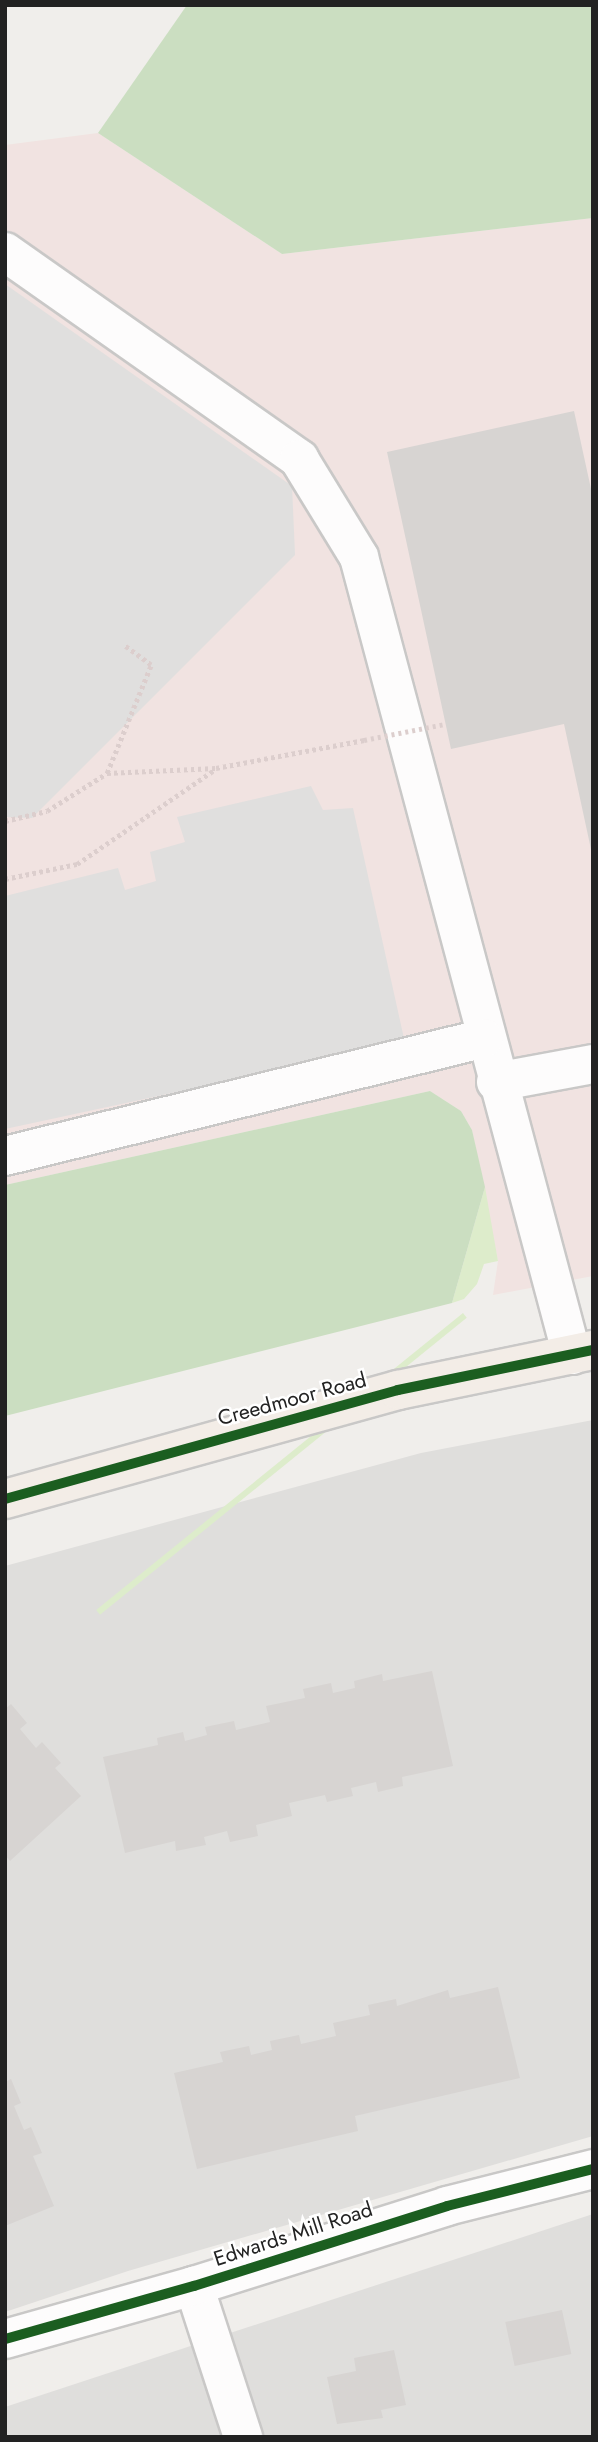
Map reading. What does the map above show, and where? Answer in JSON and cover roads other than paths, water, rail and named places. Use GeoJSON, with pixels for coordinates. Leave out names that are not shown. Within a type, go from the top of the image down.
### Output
{"type":"FeatureCollection","features":[{"type":"Feature","properties":{"kind":"main road","name":"Creedmoor Road"},"geometry":{"type":"LineString","coordinates":[[5,1499],[398,1390],[582,1353]]}},
{"type":"Feature","properties":{"kind":"street"},"geometry":{"type":"LineString","coordinates":[[5,251],[299,459],[359,557],[496,1082],[582,1353]]}},
{"type":"Feature","properties":{"kind":"street"},"geometry":{"type":"LineString","coordinates":[[5,1156],[484,1038]]}},
{"type":"Feature","properties":{"kind":"street"},"geometry":{"type":"LineString","coordinates":[[496,1082],[593,1064]]}},
{"type":"Feature","properties":{"kind":"street","name":"Edwards Mill Road"},"geometry":{"type":"LineString","coordinates":[[5,2339],[194,2286],[447,2206],[593,2169]]}},
{"type":"Feature","properties":{"kind":"street"},"geometry":{"type":"LineString","coordinates":[[194,2286],[243,2437]]}}]}
